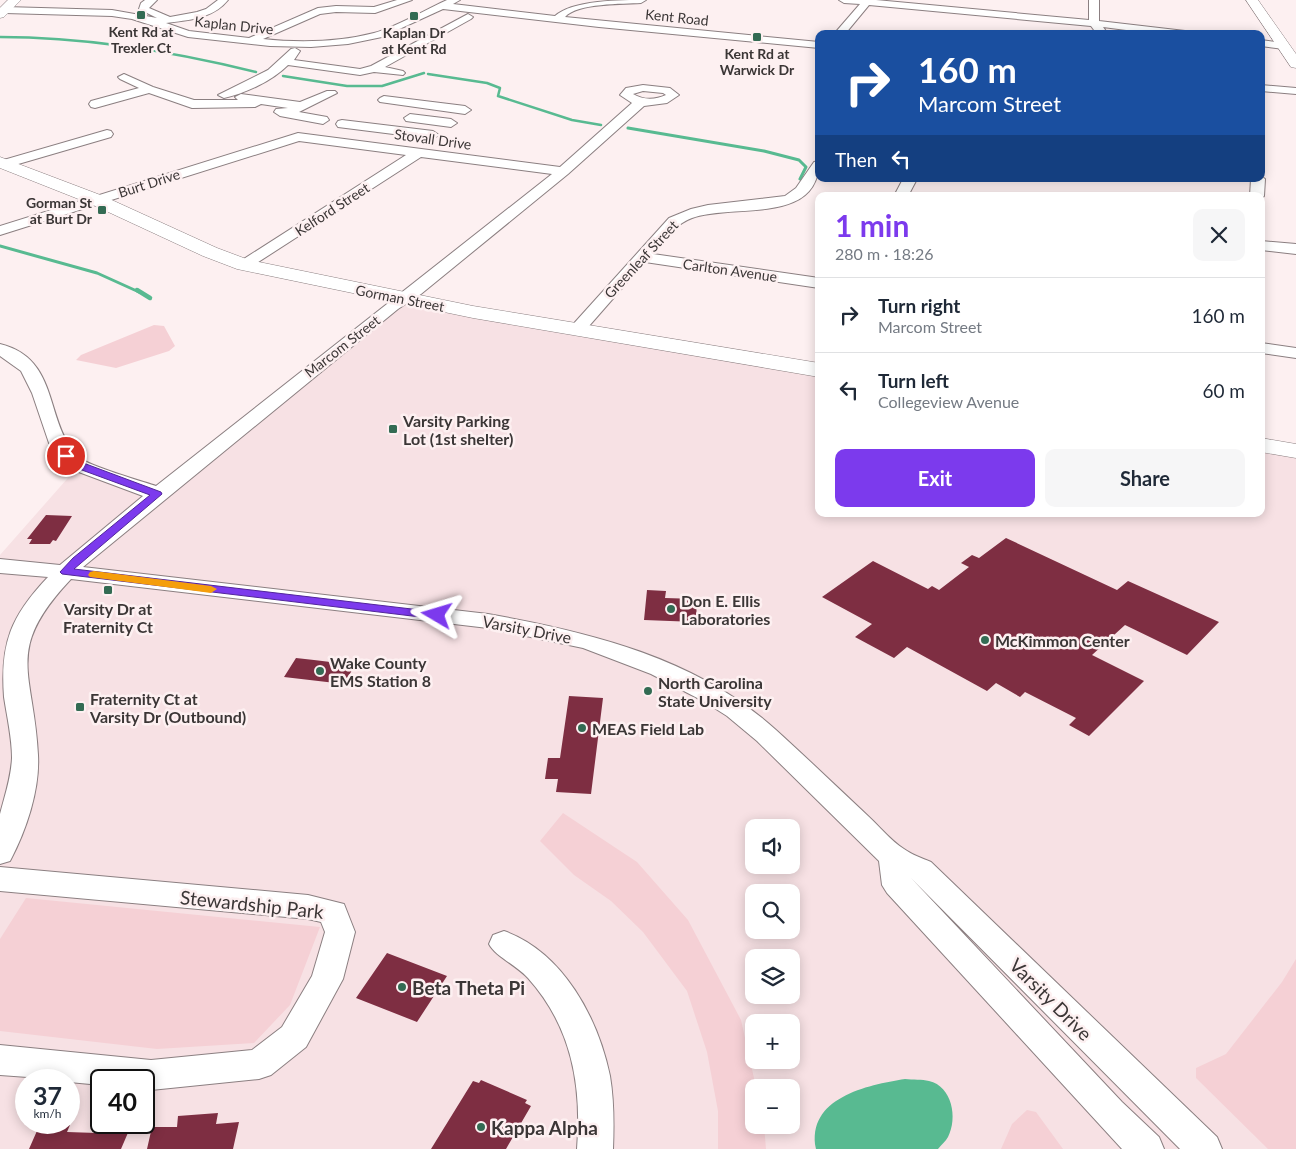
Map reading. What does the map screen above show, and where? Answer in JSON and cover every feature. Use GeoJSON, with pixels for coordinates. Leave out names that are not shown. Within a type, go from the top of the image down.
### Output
{"type":"FeatureCollection","features":[{"type":"Feature","properties":{"kind":"main road"},"geometry":{"type":"LineString","coordinates":[[3,12],[15,0]]}},
{"type":"Feature","properties":{"kind":"main road"},"geometry":{"type":"LineString","coordinates":[[1252,0],[1290,44]]}},
{"type":"Feature","properties":{"kind":"main road"},"geometry":{"type":"LineString","coordinates":[[1265,0],[1290,44],[1296,64]]}},
{"type":"Feature","properties":{"kind":"main road","name":"Gorman Street"},"geometry":{"type":"LineString","coordinates":[[2,163],[97,200],[210,252],[244,265],[403,299],[815,369]]}},
{"type":"Feature","properties":{"kind":"main road"},"geometry":{"type":"LineString","coordinates":[[1265,446],[1296,451]]}},
{"type":"Feature","properties":{"kind":"street"},"geometry":{"type":"LineString","coordinates":[[152,0],[144,5],[144,9],[168,19]]}},
{"type":"Feature","properties":{"kind":"street"},"geometry":{"type":"LineString","coordinates":[[153,22],[206,12],[218,6],[224,0]]}},
{"type":"Feature","properties":{"kind":"street"},"geometry":{"type":"LineString","coordinates":[[250,41],[318,12],[336,9],[375,10],[407,0]]}},
{"type":"Feature","properties":{"kind":"street","name":"Kaplan Drive"},"geometry":{"type":"LineString","coordinates":[[3,12],[102,12],[134,16],[188,34],[300,44],[359,39],[397,28],[455,0]]}},
{"type":"Feature","properties":{"kind":"street"},"geometry":{"type":"LineString","coordinates":[[558,19],[564,12],[583,5],[641,0]]}},
{"type":"Feature","properties":{"kind":"street"},"geometry":{"type":"LineString","coordinates":[[844,0],[1152,30]]}},
{"type":"Feature","properties":{"kind":"street"},"geometry":{"type":"LineString","coordinates":[[1094,0],[1094,23],[1099,30]]}},
{"type":"Feature","properties":{"kind":"street"},"geometry":{"type":"LineString","coordinates":[[842,30],[867,2]]}},
{"type":"Feature","properties":{"kind":"street","name":"Kent Road"},"geometry":{"type":"LineString","coordinates":[[443,6],[815,45]]}},
{"type":"Feature","properties":{"kind":"street"},"geometry":{"type":"LineString","coordinates":[[287,62],[360,72],[374,69],[468,17]]}},
{"type":"Feature","properties":{"kind":"street"},"geometry":{"type":"LineString","coordinates":[[397,28],[438,33]]}},
{"type":"Feature","properties":{"kind":"street"},"geometry":{"type":"LineString","coordinates":[[1265,43],[1290,44]]}},
{"type":"Feature","properties":{"kind":"street"},"geometry":{"type":"LineString","coordinates":[[224,95],[265,77],[287,62],[300,44]]}},
{"type":"Feature","properties":{"kind":"street"},"geometry":{"type":"LineString","coordinates":[[374,69],[400,73]]}},
{"type":"Feature","properties":{"kind":"street"},"geometry":{"type":"LineString","coordinates":[[124,76],[150,89],[192,104],[257,101]]}},
{"type":"Feature","properties":{"kind":"street"},"geometry":{"type":"LineString","coordinates":[[1265,88],[1296,91]]}},
{"type":"Feature","properties":{"kind":"street"},"geometry":{"type":"LineString","coordinates":[[95,104],[150,89]]}},
{"type":"Feature","properties":{"kind":"street"},"geometry":{"type":"LineString","coordinates":[[165,93],[199,92],[300,106]]}},
{"type":"Feature","properties":{"kind":"street"},"geometry":{"type":"LineString","coordinates":[[285,113],[331,92]]}},
{"type":"Feature","properties":{"kind":"street"},"geometry":{"type":"LineString","coordinates":[[384,100],[465,110]]}},
{"type":"Feature","properties":{"kind":"street"},"geometry":{"type":"LineString","coordinates":[[257,101],[264,109],[323,120]]}},
{"type":"Feature","properties":{"kind":"street","name":"Marcom Street"},"geometry":{"type":"LineString","coordinates":[[0,853],[15,817],[25,758],[20,710],[7,675],[18,639],[34,609],[77,560],[157,494],[563,171],[642,102]]}},
{"type":"Feature","properties":{"kind":"street"},"geometry":{"type":"LineString","coordinates":[[362,145],[401,116],[424,105]]}},
{"type":"Feature","properties":{"kind":"street"},"geometry":{"type":"LineString","coordinates":[[401,116],[451,122]]}},
{"type":"Feature","properties":{"kind":"street"},"geometry":{"type":"LineString","coordinates":[[342,124],[433,135]]}},
{"type":"Feature","properties":{"kind":"street"},"geometry":{"type":"LineString","coordinates":[[2,163],[107,134]]}},
{"type":"Feature","properties":{"kind":"street","name":"Stovall Drive"},"geometry":{"type":"LineString","coordinates":[[298,137],[563,171]]}},
{"type":"Feature","properties":{"kind":"street","name":"Burt Drive"},"geometry":{"type":"LineString","coordinates":[[0,230],[298,137]]}},
{"type":"Feature","properties":{"kind":"street","name":"Kelford Street"},"geometry":{"type":"LineString","coordinates":[[244,265],[419,152]]}},
{"type":"Feature","properties":{"kind":"street","name":"Greenleaf Street"},"geometry":{"type":"LineString","coordinates":[[576,330],[674,221],[687,213],[707,208],[779,203],[792,198],[801,191],[815,170]]}},
{"type":"Feature","properties":{"kind":"street"},"geometry":{"type":"LineString","coordinates":[[1265,245],[1296,249]]}},
{"type":"Feature","properties":{"kind":"street","name":"Carlton Avenue"},"geometry":{"type":"LineString","coordinates":[[640,257],[815,281]]}},
{"type":"Feature","properties":{"kind":"street"},"geometry":{"type":"LineString","coordinates":[[0,349],[29,368],[37,382],[56,441],[66,456],[75,464],[157,494]]}},
{"type":"Feature","properties":{"kind":"street"},"geometry":{"type":"LineString","coordinates":[[1265,349],[1296,353]]}},
{"type":"Feature","properties":{"kind":"street","name":"Varsity Drive"},"geometry":{"type":"LineString","coordinates":[[0,566],[488,621],[544,631],[610,649],[660,668],[714,696],[736,710],[766,735],[892,857],[921,870],[1204,1149]]}},
{"type":"Feature","properties":{"kind":"street","name":"Varsity Drive"},"geometry":{"type":"LineString","coordinates":[[892,857],[897,885],[1110,1114],[1146,1149]]}},
{"type":"Feature","properties":{"kind":"street","name":"Stewardship Park"},"geometry":{"type":"LineString","coordinates":[[0,879],[308,907],[333,913],[340,932],[328,979],[294,1037],[260,1064],[151,1075],[0,1060]]}},
{"type":"Feature","properties":{"kind":"street"},"geometry":{"type":"LineString","coordinates":[[504,944],[516,948],[550,981],[563,998],[575,1020],[592,1067],[596,1098],[595,1149]]}},
{"type":"Feature","properties":{"kind":"shaded area","name":"North Carolina State University"},"geometry":{"type":"Polygon","coordinates":[[[402,304],[815,375],[815,517],[1265,517],[1265,453],[1296,458],[1296,1149],[0,1149],[0,555],[74,471],[159,499],[402,304]]]}},
{"type":"Feature","properties":{"kind":"shaded area"},"geometry":{"type":"Polygon","coordinates":[[[154,325],[164,326],[175,346],[169,351],[116,368],[76,360],[81,355],[154,325]]]}},
{"type":"Feature","properties":{"kind":"shaded area"},"geometry":{"type":"Polygon","coordinates":[[[563,813],[637,862],[688,920],[741,1020],[745,1038],[745,1069],[752,1069],[754,1079],[745,1079],[745,1134],[765,1134],[766,1149],[718,1149],[718,1111],[707,1052],[687,991],[643,932],[611,901],[574,875],[540,841],[563,813]]]}},
{"type":"Feature","properties":{"kind":"shaded area"},"geometry":{"type":"Polygon","coordinates":[[[26,898],[320,927],[290,1005],[254,1043],[157,1049],[0,1031],[0,939],[26,898]]]}},
{"type":"Feature","properties":{"kind":"shaded area"},"geometry":{"type":"Polygon","coordinates":[[[1296,959],[1296,1149],[1268,1149],[1196,1078],[1196,1068],[1226,1054],[1282,982],[1296,959]]]}},
{"type":"Feature","properties":{"kind":"shaded area"},"geometry":{"type":"Polygon","coordinates":[[[905,1079],[926,1080],[937,1084],[948,1096],[952,1112],[951,1129],[947,1138],[938,1149],[816,1149],[815,1132],[820,1117],[830,1106],[842,1097],[858,1090],[905,1079]]]}},
{"type":"Feature","properties":{"kind":"shaded area"},"geometry":{"type":"Polygon","coordinates":[[[1027,1110],[1036,1112],[1063,1149],[1001,1149],[1012,1124],[1027,1110]]]}},
{"type":"Feature","properties":{"kind":"building"},"geometry":{"type":"Polygon","coordinates":[[[46,515],[72,516],[56,541],[53,540],[50,544],[29,544],[32,539],[27,539],[46,515]]]}},
{"type":"Feature","properties":{"kind":"building","name":"McKimmon Center"},"geometry":{"type":"Polygon","coordinates":[[[1006,538],[1117,590],[1128,581],[1219,622],[1187,655],[1125,625],[1092,655],[1144,681],[1089,736],[1069,725],[1076,718],[1025,692],[1020,697],[996,683],[987,691],[907,647],[894,658],[855,637],[872,624],[822,597],[873,561],[928,589],[932,586],[939,590],[969,567],[961,563],[972,555],[979,558],[1006,538]]]}},
{"type":"Feature","properties":{"kind":"building","name":"Don E. Ellis Laboratories"},"geometry":{"type":"Polygon","coordinates":[[[647,590],[666,591],[665,598],[697,599],[696,622],[644,620],[647,590]]]}},
{"type":"Feature","properties":{"kind":"building","name":"Wake County EMS Station 8"},"geometry":{"type":"Polygon","coordinates":[[[296,658],[355,665],[344,684],[284,677],[296,658]]]}},
{"type":"Feature","properties":{"kind":"building","name":"MEAS Field Lab"},"geometry":{"type":"Polygon","coordinates":[[[569,696],[603,698],[591,794],[556,792],[558,779],[545,779],[548,758],[560,758],[569,696]]]}},
{"type":"Feature","properties":{"kind":"building","name":"Beta Theta Pi"},"geometry":{"type":"Polygon","coordinates":[[[387,953],[447,976],[417,1022],[356,998],[387,953]]]}},
{"type":"Feature","properties":{"kind":"building","name":"Kappa Alpha"},"geometry":{"type":"Polygon","coordinates":[[[481,1080],[527,1100],[525,1103],[531,1106],[506,1149],[431,1149],[473,1081],[479,1083],[481,1080]]]}},
{"type":"Feature","properties":{"kind":"building"},"geometry":{"type":"Polygon","coordinates":[[[218,1113],[216,1124],[239,1122],[233,1149],[147,1149],[150,1134],[155,1134],[155,1127],[177,1127],[178,1116],[218,1113]]]}},
{"type":"Feature","properties":{"kind":"building"},"geometry":{"type":"Polygon","coordinates":[[[80,1132],[127,1134],[121,1149],[29,1149],[36,1134],[80,1134],[80,1132]]]}},
{"type":"Feature","properties":{"kind":"waterway"},"geometry":{"type":"LineString","coordinates":[[0,37],[65,40],[129,47],[256,72]]}},
{"type":"Feature","properties":{"kind":"waterway"},"geometry":{"type":"LineString","coordinates":[[283,76],[347,86],[382,86],[424,73]]}},
{"type":"Feature","properties":{"kind":"waterway"},"geometry":{"type":"LineString","coordinates":[[428,74],[487,83],[500,88],[498,96],[572,120],[601,125]]}},
{"type":"Feature","properties":{"kind":"waterway"},"geometry":{"type":"LineString","coordinates":[[628,128],[764,151],[799,160],[806,167],[800,179]]}},
{"type":"Feature","properties":{"kind":"waterway"},"geometry":{"type":"LineString","coordinates":[[0,246],[97,273],[139,292]]}},
{"type":"Feature","properties":{"kind":"waterway"},"geometry":{"type":"LineString","coordinates":[[137,290],[150,298]]}},
{"type":"Feature","properties":{"kind":"slow traffic"},"geometry":{"type":"LineString","coordinates":[[94,575],[211,589]]}},
{"type":"Feature","properties":{"kind":"place","name":"Kent Rd at Trexler Ct"},"geometry":{"type":"Point","coordinates":[141,15]}},
{"type":"Feature","properties":{"kind":"place","name":"Kaplan Dr at Kent Rd"},"geometry":{"type":"Point","coordinates":[414,16]}},
{"type":"Feature","properties":{"kind":"place","name":"Kent Rd at Warwick Dr"},"geometry":{"type":"Point","coordinates":[757,37]}},
{"type":"Feature","properties":{"kind":"place","name":"Gorman St at Burt Dr"},"geometry":{"type":"Point","coordinates":[102,210]}},
{"type":"Feature","properties":{"kind":"place","name":"Varsity Parking Lot (1st shelter)"},"geometry":{"type":"Point","coordinates":[393,429]}},
{"type":"Feature","properties":{"kind":"place","name":"Varsity Dr at Fraternity Ct"},"geometry":{"type":"Point","coordinates":[108,590]}},
{"type":"Feature","properties":{"kind":"place","name":"Don E. Ellis Laboratories"},"geometry":{"type":"Point","coordinates":[671,609]}},
{"type":"Feature","properties":{"kind":"place","name":"McKimmon Center"},"geometry":{"type":"Point","coordinates":[985,640]}},
{"type":"Feature","properties":{"kind":"place","name":"Wake County EMS Station 8"},"geometry":{"type":"Point","coordinates":[320,671]}},
{"type":"Feature","properties":{"kind":"place","name":"North Carolina State University"},"geometry":{"type":"Point","coordinates":[648,691]}},
{"type":"Feature","properties":{"kind":"place","name":"Fraternity Ct at Varsity Dr (Outbound)"},"geometry":{"type":"Point","coordinates":[80,707]}},
{"type":"Feature","properties":{"kind":"place","name":"MEAS Field Lab"},"geometry":{"type":"Point","coordinates":[582,728]}},
{"type":"Feature","properties":{"kind":"place","name":"Beta Theta Pi"},"geometry":{"type":"Point","coordinates":[402,987]}},
{"type":"Feature","properties":{"kind":"place","name":"Kappa Alpha"},"geometry":{"type":"Point","coordinates":[481,1127]}},
{"type":"Feature","properties":{"kind":"route"},"geometry":{"type":"LineString","coordinates":[[66,456],[75,464],[157,494],[77,560],[66,572],[437,615]]}}]}
